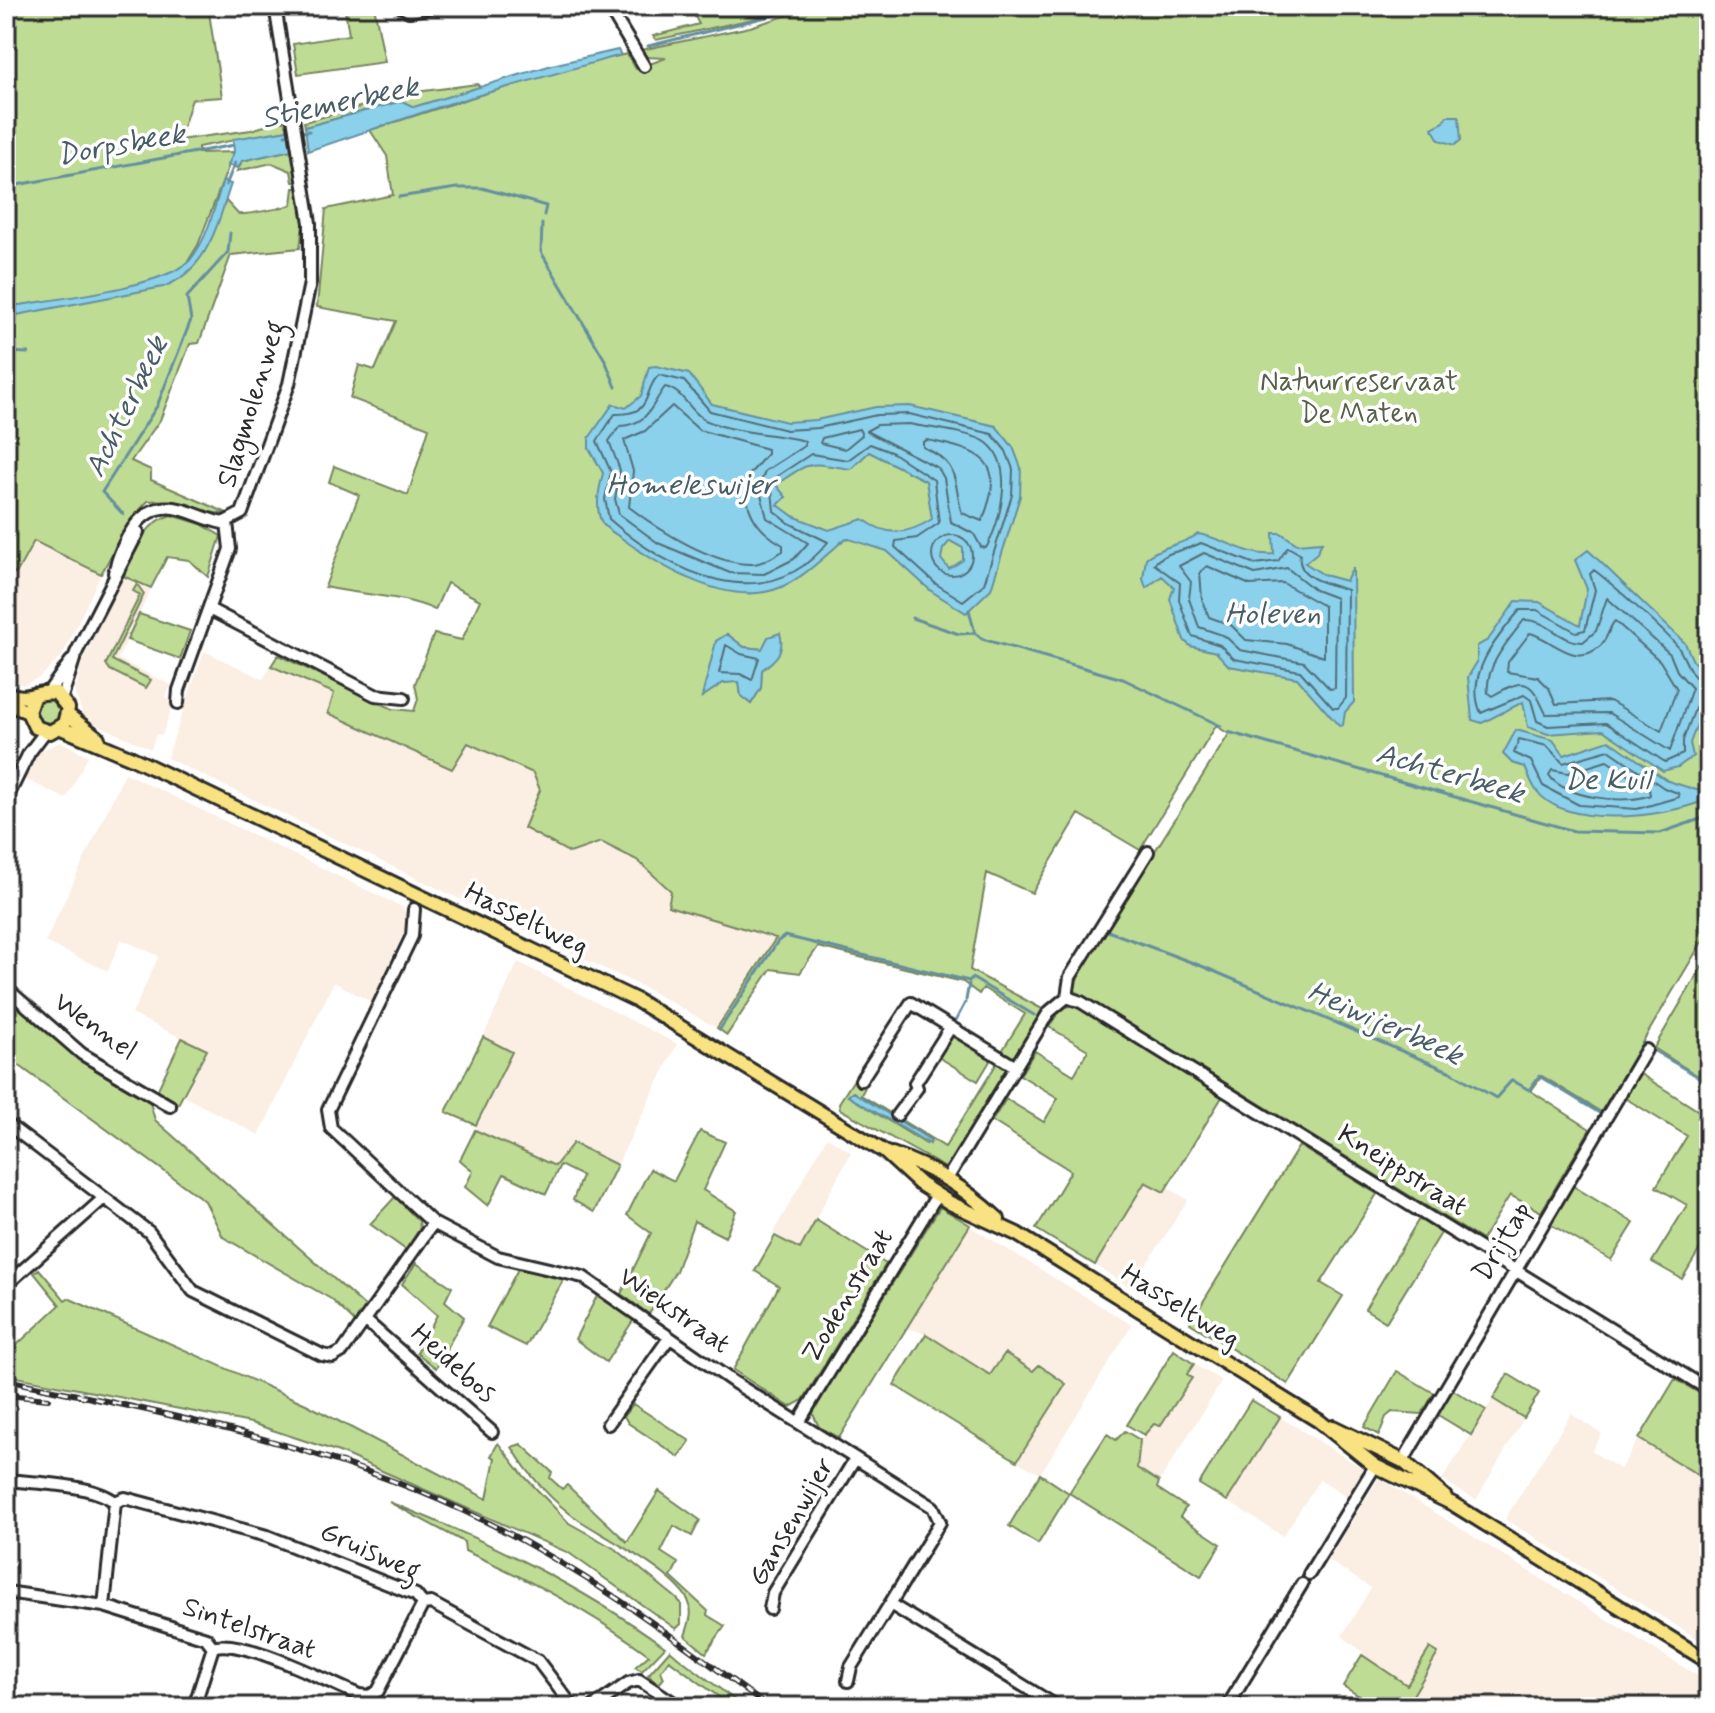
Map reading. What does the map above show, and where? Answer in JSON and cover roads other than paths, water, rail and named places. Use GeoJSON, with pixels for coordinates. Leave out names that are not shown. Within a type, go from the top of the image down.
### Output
{"type":"FeatureCollection","features":[{"type":"Feature","properties":{"kind":"main road"},"geometry":{"type":"LineString","coordinates":[[6,693],[33,698],[49,691],[62,697],[68,715],[61,728],[40,729],[28,712],[6,703]]}},
{"type":"Feature","properties":{"kind":"main road"},"geometry":{"type":"LineString","coordinates":[[28,712],[33,698]]}},
{"type":"Feature","properties":{"kind":"main road","name":"Hasseltweg"},"geometry":{"type":"LineString","coordinates":[[68,715],[84,730],[132,758]]}},
{"type":"Feature","properties":{"kind":"main road","name":"Hasseltweg"},"geometry":{"type":"LineString","coordinates":[[61,728],[132,758],[636,1000],[885,1152],[937,1195],[1017,1234],[1319,1421],[1375,1466],[1453,1504],[1709,1662]]}},
{"type":"Feature","properties":{"kind":"main road","name":"Hasseltweg"},"geometry":{"type":"LineString","coordinates":[[885,1152],[930,1168],[1017,1234]]}},
{"type":"Feature","properties":{"kind":"main road"},"geometry":{"type":"LineString","coordinates":[[937,1195],[935,1182],[947,1179]]}},
{"type":"Feature","properties":{"kind":"main road","name":"Hasseltweg"},"geometry":{"type":"LineString","coordinates":[[1319,1421],[1403,1461],[1453,1504]]}},
{"type":"Feature","properties":{"kind":"main road"},"geometry":{"type":"LineString","coordinates":[[1375,1466],[1374,1455],[1383,1449]]}},
{"type":"Feature","properties":{"kind":"main road"},"geometry":{"type":"LineString","coordinates":[[1394,1477],[1404,1472],[1403,1461]]}},
{"type":"Feature","properties":{"kind":"street","name":"Slagmolenweg"},"geometry":{"type":"LineString","coordinates":[[62,697],[76,653],[114,573],[124,544],[146,514],[159,508],[175,508],[227,522],[242,513],[289,384],[305,316],[310,223],[275,6]]}},
{"type":"Feature","properties":{"kind":"street"},"geometry":{"type":"LineString","coordinates":[[400,6],[409,11],[438,6]]}},
{"type":"Feature","properties":{"kind":"street"},"geometry":{"type":"LineString","coordinates":[[608,6],[644,66]]}},
{"type":"Feature","properties":{"kind":"street","name":"Slagmolenweg"},"geometry":{"type":"LineString","coordinates":[[178,703],[179,690],[230,549],[227,522]]}},
{"type":"Feature","properties":{"kind":"street"},"geometry":{"type":"LineString","coordinates":[[209,609],[375,695],[404,698]]}},
{"type":"Feature","properties":{"kind":"street","name":"Slagmolenweg"},"geometry":{"type":"LineString","coordinates":[[49,691],[76,653]]}},
{"type":"Feature","properties":{"kind":"street"},"geometry":{"type":"LineString","coordinates":[[6,800],[40,729]]}},
{"type":"Feature","properties":{"kind":"street"},"geometry":{"type":"LineString","coordinates":[[947,1179],[1049,1012],[1067,997],[1070,977],[1148,852]]}},
{"type":"Feature","properties":{"kind":"street","name":"Wiekstraat"},"geometry":{"type":"LineString","coordinates":[[414,909],[412,936],[328,1110],[327,1119],[331,1128],[433,1223],[498,1257],[583,1277],[669,1338],[933,1507],[940,1522],[890,1604]]}},
{"type":"Feature","properties":{"kind":"street","name":"Wennel"},"geometry":{"type":"LineString","coordinates":[[6,988],[82,1054],[161,1105]]}},
{"type":"Feature","properties":{"kind":"street","name":"Kneippstraat"},"geometry":{"type":"LineString","coordinates":[[1067,997],[1081,1002],[1709,1390]]}},
{"type":"Feature","properties":{"kind":"street"},"geometry":{"type":"LineString","coordinates":[[861,1080],[911,1003],[1016,1067]]}},
{"type":"Feature","properties":{"kind":"street"},"geometry":{"type":"LineString","coordinates":[[897,1115],[913,1096],[917,1088],[915,1083],[950,1028]]}},
{"type":"Feature","properties":{"kind":"street","name":"Drijtap"},"geometry":{"type":"LineString","coordinates":[[1403,1461],[1646,1050]]}},
{"type":"Feature","properties":{"kind":"street"},"geometry":{"type":"LineString","coordinates":[[6,1123],[149,1232],[193,1291],[322,1355],[333,1357],[343,1351],[433,1223]]}},
{"type":"Feature","properties":{"kind":"street","name":"Zodenstraat"},"geometry":{"type":"LineString","coordinates":[[799,1422],[937,1195]]}},
{"type":"Feature","properties":{"kind":"street"},"geometry":{"type":"LineString","coordinates":[[6,1285],[104,1198]]}},
{"type":"Feature","properties":{"kind":"street","name":"Heidebos"},"geometry":{"type":"LineString","coordinates":[[366,1321],[492,1432]]}},
{"type":"Feature","properties":{"kind":"street"},"geometry":{"type":"LineString","coordinates":[[608,1424],[669,1338]]}},
{"type":"Feature","properties":{"kind":"street","name":"Gansenwijer"},"geometry":{"type":"LineString","coordinates":[[770,1609],[773,1593],[855,1459]]}},
{"type":"Feature","properties":{"kind":"street"},"geometry":{"type":"LineString","coordinates":[[1227,1707],[1375,1466]]}},
{"type":"Feature","properties":{"kind":"street","name":"Gruisweg"},"geometry":{"type":"LineString","coordinates":[[6,1480],[106,1494],[115,1502],[125,1498],[144,1502],[267,1536],[366,1572],[416,1595],[423,1604],[431,1603],[538,1661],[573,1707]]}},
{"type":"Feature","properties":{"kind":"street"},"geometry":{"type":"LineString","coordinates":[[104,1606],[115,1502]]}},
{"type":"Feature","properties":{"kind":"street","name":"Sintelstraat"},"geometry":{"type":"LineString","coordinates":[[6,1592],[104,1606],[206,1638],[213,1647],[222,1644],[240,1648],[369,1696],[378,1691],[423,1604]]}},
{"type":"Feature","properties":{"kind":"street"},"geometry":{"type":"LineString","coordinates":[[848,1681],[851,1667],[890,1604],[1058,1707]]}},
{"type":"Feature","properties":{"kind":"street"},"geometry":{"type":"LineString","coordinates":[[194,1707],[213,1647]]}},
{"type":"Feature","properties":{"kind":"street"},"geometry":{"type":"LineString","coordinates":[[593,1707],[628,1683],[639,1680],[680,1707]]}},
{"type":"Feature","properties":{"kind":"water"},"geometry":{"type":"Polygon","coordinates":[[[618,50],[621,55],[448,104],[308,151],[305,127],[402,101],[414,107],[552,65],[618,50]]]}},
{"type":"Feature","properties":{"kind":"water"},"geometry":{"type":"Polygon","coordinates":[[[1447,116],[1459,116],[1461,140],[1455,145],[1439,140],[1432,128],[1444,122],[1447,116]]]}},
{"type":"Feature","properties":{"kind":"water"},"geometry":{"type":"Polygon","coordinates":[[[288,130],[291,150],[242,161],[238,168],[228,165],[234,152],[233,139],[288,130]]]}},
{"type":"Feature","properties":{"kind":"water"},"geometry":{"type":"Polygon","coordinates":[[[223,181],[231,184],[209,244],[191,270],[178,279],[163,287],[6,317],[6,307],[131,285],[177,270],[196,252],[210,222],[223,181]]]}},
{"type":"Feature","properties":{"kind":"water","name":"Homeleswijer"},"geometry":{"type":"Polygon","coordinates":[[[649,367],[689,374],[712,404],[787,422],[816,420],[876,407],[910,406],[996,426],[1013,447],[1021,468],[1020,496],[991,589],[966,613],[931,591],[887,551],[846,538],[798,578],[765,592],[746,593],[707,586],[652,559],[602,524],[598,503],[603,473],[589,448],[589,438],[613,404],[626,408],[641,396],[649,367]],[[869,452],[851,469],[811,465],[797,471],[776,485],[786,497],[778,505],[793,516],[829,530],[863,519],[880,529],[897,532],[932,519],[926,481],[869,452]],[[950,541],[943,549],[941,559],[949,569],[963,560],[963,548],[950,541]]]}},
{"type":"Feature","properties":{"kind":"water","name":"Holeven"},"geometry":{"type":"Polygon","coordinates":[[[1273,533],[1281,533],[1297,544],[1322,542],[1317,553],[1305,563],[1324,575],[1346,581],[1353,568],[1354,702],[1345,712],[1343,725],[1339,726],[1297,678],[1229,666],[1216,652],[1190,646],[1184,640],[1170,599],[1174,587],[1162,576],[1146,588],[1143,579],[1146,558],[1158,550],[1198,534],[1255,553],[1274,554],[1273,533]]]}},
{"type":"Feature","properties":{"kind":"water"},"geometry":{"type":"Polygon","coordinates":[[[1588,550],[1685,643],[1693,661],[1707,677],[1706,701],[1690,743],[1693,756],[1678,767],[1663,771],[1603,730],[1548,734],[1528,727],[1523,702],[1482,723],[1472,720],[1468,677],[1477,662],[1477,646],[1488,640],[1516,601],[1539,602],[1580,625],[1587,589],[1575,560],[1588,550]]]}},
{"type":"Feature","properties":{"kind":"water"},"geometry":{"type":"Polygon","coordinates":[[[780,633],[780,650],[762,670],[761,688],[751,704],[741,696],[739,682],[723,683],[702,697],[716,641],[727,634],[744,647],[762,649],[768,637],[780,633]]]}},
{"type":"Feature","properties":{"kind":"water","name":"De Kuil"},"geometry":{"type":"Polygon","coordinates":[[[1516,730],[1553,740],[1564,755],[1609,740],[1668,781],[1703,792],[1703,801],[1641,815],[1591,815],[1569,811],[1550,803],[1536,790],[1525,767],[1512,763],[1503,754],[1516,730]]]}},
{"type":"Feature","properties":{"kind":"water"},"geometry":{"type":"Polygon","coordinates":[[[853,1092],[930,1140],[930,1144],[848,1096],[853,1092]]]}},
{"type":"Feature","properties":{"kind":"waterway","name":"Stiemerbeek"},"geometry":{"type":"LineString","coordinates":[[648,46],[812,6]]}},
{"type":"Feature","properties":{"kind":"waterway","name":"Stiemerbeek"},"geometry":{"type":"LineString","coordinates":[[285,135],[309,131]]}},
{"type":"Feature","properties":{"kind":"waterway","name":"Dorpsbeek"},"geometry":{"type":"LineString","coordinates":[[6,187],[234,145]]}},
{"type":"Feature","properties":{"kind":"waterway","name":"Stiemerbeek"},"geometry":{"type":"LineString","coordinates":[[226,185],[235,163]]}},
{"type":"Feature","properties":{"kind":"waterway","name":"Achterbeek"},"geometry":{"type":"LineString","coordinates":[[399,197],[457,188],[482,188],[546,206],[544,215]]}},
{"type":"Feature","properties":{"kind":"waterway"},"geometry":{"type":"LineString","coordinates":[[542,224],[541,252],[605,360],[616,387]]}},
{"type":"Feature","properties":{"kind":"waterway","name":"Achterbeek"},"geometry":{"type":"LineString","coordinates":[[123,514],[102,492],[157,406],[191,320],[187,297],[228,252],[230,233]]}},
{"type":"Feature","properties":{"kind":"waterway","name":"Achterbeek"},"geometry":{"type":"LineString","coordinates":[[6,352],[28,353]]}},
{"type":"Feature","properties":{"kind":"waterway","name":"Achterbeek"},"geometry":{"type":"LineString","coordinates":[[969,610],[975,633],[982,639],[1123,679],[1221,726]]}},
{"type":"Feature","properties":{"kind":"waterway"},"geometry":{"type":"LineString","coordinates":[[912,618],[959,634],[975,633]]}},
{"type":"Feature","properties":{"kind":"waterway","name":"Achterbeek"},"geometry":{"type":"LineString","coordinates":[[1228,732],[1574,831],[1660,833],[1709,816]]}},
{"type":"Feature","properties":{"kind":"waterway","name":"Heiwijerbeek"},"geometry":{"type":"LineString","coordinates":[[1105,930],[1204,967],[1451,1072],[1496,1098],[1512,1080],[1529,1090],[1539,1076],[1601,1114]]}},
{"type":"Feature","properties":{"kind":"waterway","name":"Heiwijerbeek"},"geometry":{"type":"LineString","coordinates":[[720,1029],[778,941],[785,936],[969,981],[972,978],[1034,1015]]}},
{"type":"Feature","properties":{"kind":"waterway"},"geometry":{"type":"LineString","coordinates":[[966,1000],[969,984]]}},
{"type":"Feature","properties":{"kind":"waterway"},"geometry":{"type":"LineString","coordinates":[[956,1020],[965,1003]]}},
{"type":"Feature","properties":{"kind":"waterway","name":"Heiwijerbeek"},"geometry":{"type":"LineString","coordinates":[[1599,1118],[1643,1043]]}},
{"type":"Feature","properties":{"kind":"waterway","name":"Heiwijerbeek"},"geometry":{"type":"LineString","coordinates":[[1651,1049],[1709,1083]]}},
{"type":"Feature","properties":{"kind":"railway"},"geometry":{"type":"LineString","coordinates":[[6,1380],[239,1432],[353,1466],[409,1487],[505,1531],[583,1576],[768,1707]]}},
{"type":"Feature","properties":{"kind":"railway"},"geometry":{"type":"LineString","coordinates":[[6,1395],[48,1399]]}},
{"type":"Feature","properties":{"kind":"park label","name":"Natuurreservaat De Maten"},"geometry":{"type":"Point","coordinates":[1359,398]}}]}
